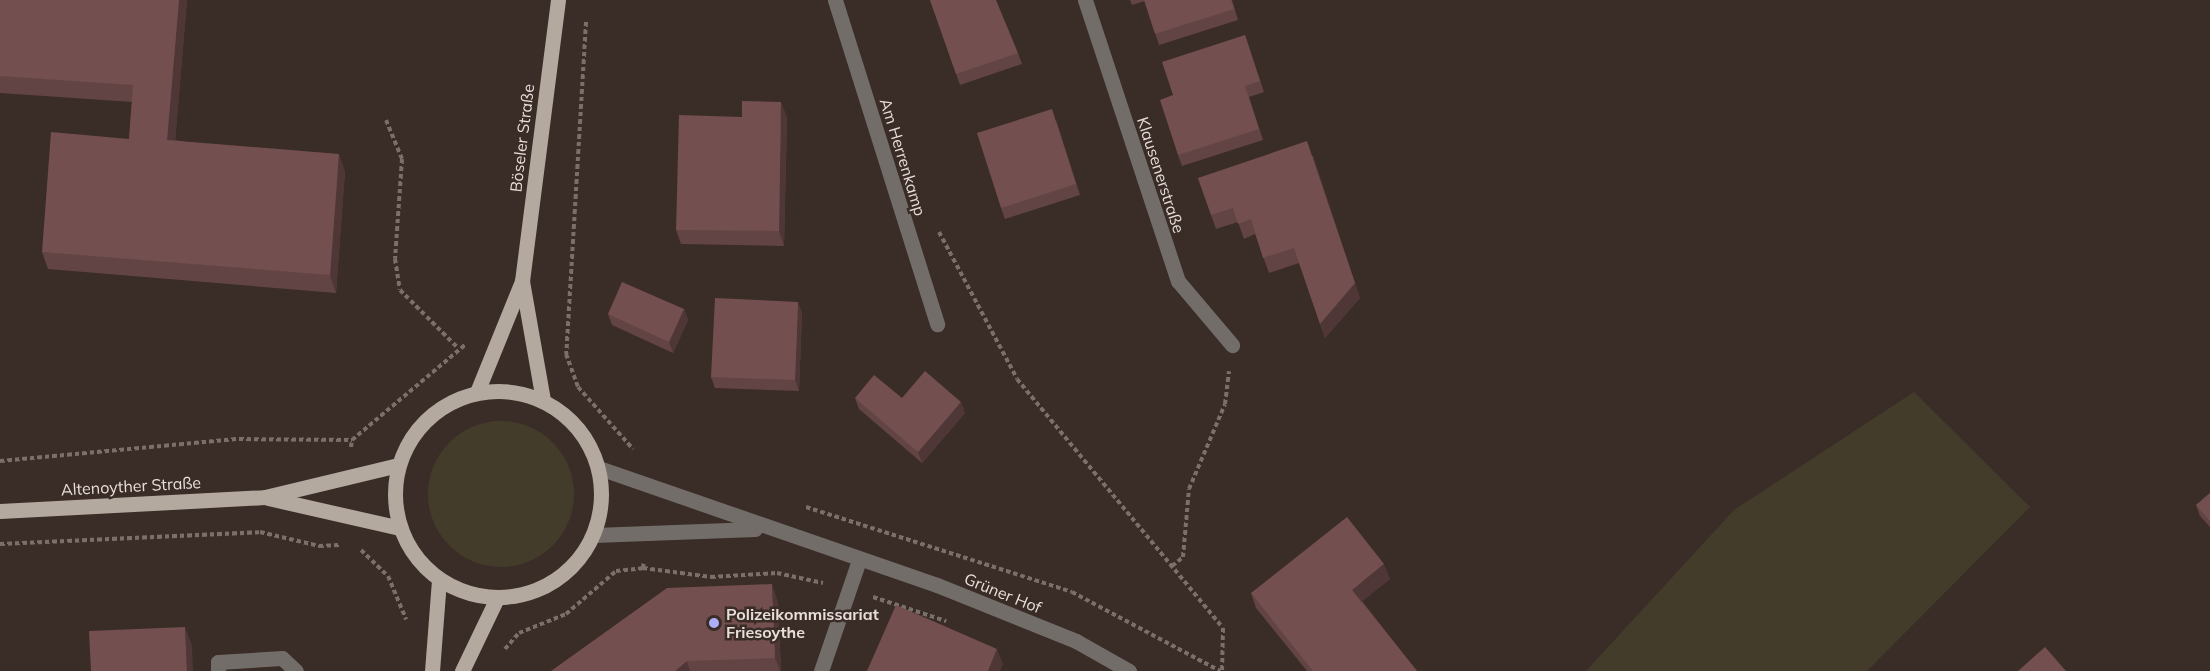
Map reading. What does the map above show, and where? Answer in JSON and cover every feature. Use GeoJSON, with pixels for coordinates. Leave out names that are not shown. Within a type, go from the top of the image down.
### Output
{"type":"FeatureCollection","features":[{"type":"Feature","properties":{"kind":"main road","name":"Böseler Straße"},"geometry":{"type":"LineString","coordinates":[[477,392],[522,281],[558,0]]}},
{"type":"Feature","properties":{"kind":"main road","name":"Böseler Straße"},"geometry":{"type":"LineString","coordinates":[[522,281],[537,350],[543,400]]}},
{"type":"Feature","properties":{"kind":"main road"},"geometry":{"type":"LineString","coordinates":[[510,391],[543,400],[569,417],[599,468],[602,502],[594,535],[578,561],[555,582],[527,594],[497,598],[467,594],[439,579],[415,557],[400,528],[394,497],[398,465],[427,417],[477,392],[510,391]]}},
{"type":"Feature","properties":{"kind":"main road","name":"Altenoyther Straße"},"geometry":{"type":"LineString","coordinates":[[0,512],[265,497],[348,475],[398,465]]}},
{"type":"Feature","properties":{"kind":"main road","name":"Altenoyther Straße"},"geometry":{"type":"LineString","coordinates":[[265,497],[400,528]]}},
{"type":"Feature","properties":{"kind":"main road"},"geometry":{"type":"LineString","coordinates":[[432,671],[439,579]]}},
{"type":"Feature","properties":{"kind":"main road"},"geometry":{"type":"LineString","coordinates":[[462,671],[478,644],[497,598]]}},
{"type":"Feature","properties":{"kind":"street","name":"Am Herrenkamp"},"geometry":{"type":"LineString","coordinates":[[835,0],[936,324]]}},
{"type":"Feature","properties":{"kind":"street","name":"Klausenerstraße"},"geometry":{"type":"LineString","coordinates":[[1084,0],[1178,281],[1232,345]]}},
{"type":"Feature","properties":{"kind":"street","name":"Grüner Hof"},"geometry":{"type":"LineString","coordinates":[[599,468],[650,484],[761,528],[859,560],[1076,641],[1129,671]]}},
{"type":"Feature","properties":{"kind":"street","name":"Grüner Hof"},"geometry":{"type":"LineString","coordinates":[[594,535],[761,528]]}},
{"type":"Feature","properties":{"kind":"street"},"geometry":{"type":"LineString","coordinates":[[821,671],[859,560]]}},
{"type":"Feature","properties":{"kind":"street"},"geometry":{"type":"LineString","coordinates":[[218,671],[218,662],[282,658],[296,671]]}},
{"type":"Feature","properties":{"kind":"path"},"geometry":{"type":"LineString","coordinates":[[586,12],[566,354],[578,387],[607,425],[652,464],[650,484]]}},
{"type":"Feature","properties":{"kind":"path"},"geometry":{"type":"LineString","coordinates":[[386,120],[402,159],[395,259],[400,290],[458,348]]}},
{"type":"Feature","properties":{"kind":"path"},"geometry":{"type":"LineString","coordinates":[[930,222],[944,238],[1017,379],[1223,628],[1222,671]]}},
{"type":"Feature","properties":{"kind":"path"},"geometry":{"type":"LineString","coordinates":[[0,461],[239,439],[352,440],[446,365],[458,348],[475,341],[497,345]]}},
{"type":"Feature","properties":{"kind":"path"},"geometry":{"type":"LineString","coordinates":[[1172,566],[1183,557],[1189,489],[1225,404],[1232,345]]}},
{"type":"Feature","properties":{"kind":"path"},"geometry":{"type":"LineString","coordinates":[[537,350],[566,354]]}},
{"type":"Feature","properties":{"kind":"path"},"geometry":{"type":"LineString","coordinates":[[348,475],[352,440]]}},
{"type":"Feature","properties":{"kind":"path"},"geometry":{"type":"LineString","coordinates":[[0,544],[260,532],[319,546],[350,544],[369,554],[388,576],[408,623],[436,634]]}},
{"type":"Feature","properties":{"kind":"path"},"geometry":{"type":"LineString","coordinates":[[478,644],[504,651],[519,633],[566,614],[616,571],[643,568],[646,533]]}},
{"type":"Feature","properties":{"kind":"shaded area"},"geometry":{"type":"Polygon","coordinates":[[[1914,392],[2030,507],[1867,671],[1586,671],[1734,510],[1914,392]]]}},
{"type":"Feature","properties":{"kind":"shaded area"},"geometry":{"type":"Polygon","coordinates":[[[501,421],[529,427],[552,443],[568,466],[574,494],[568,522],[552,545],[529,561],[501,567],[473,561],[450,545],[434,522],[428,494],[434,466],[450,443],[473,427],[501,421]]]}},
{"type":"Feature","properties":{"kind":"building"},"geometry":{"type":"Polygon","coordinates":[[[0,0],[179,0],[167,140],[339,154],[330,275],[42,252],[51,132],[129,139],[133,85],[0,76],[0,0]]]}},
{"type":"Feature","properties":{"kind":"building"},"geometry":{"type":"Polygon","coordinates":[[[930,0],[996,0],[1018,53],[956,74],[930,0]]]}},
{"type":"Feature","properties":{"kind":"building"},"geometry":{"type":"Polygon","coordinates":[[[1144,0],[1231,0],[1234,9],[1155,34],[1144,0]]]}},
{"type":"Feature","properties":{"kind":"building"},"geometry":{"type":"Polygon","coordinates":[[[1245,35],[1260,81],[1245,86],[1259,129],[1178,155],[1160,100],[1173,95],[1162,62],[1245,35]]]}},
{"type":"Feature","properties":{"kind":"building"},"geometry":{"type":"Polygon","coordinates":[[[742,101],[781,102],[779,231],[676,230],[679,115],[742,117],[742,101]]]}},
{"type":"Feature","properties":{"kind":"building"},"geometry":{"type":"Polygon","coordinates":[[[1052,109],[1076,184],[1001,208],[977,133],[1052,109]]]}},
{"type":"Feature","properties":{"kind":"building"},"geometry":{"type":"Polygon","coordinates":[[[1307,141],[1355,283],[1320,324],[1294,248],[1263,258],[1251,219],[1238,224],[1233,208],[1211,215],[1198,178],[1307,141]]]}},
{"type":"Feature","properties":{"kind":"building"},"geometry":{"type":"Polygon","coordinates":[[[622,282],[684,309],[669,342],[608,314],[622,282]]]}},
{"type":"Feature","properties":{"kind":"building"},"geometry":{"type":"Polygon","coordinates":[[[715,298],[798,302],[795,380],[711,377],[715,298]]]}},
{"type":"Feature","properties":{"kind":"building"},"geometry":{"type":"Polygon","coordinates":[[[925,371],[961,402],[918,452],[855,398],[874,375],[902,398],[925,371]]]}},
{"type":"Feature","properties":{"kind":"building"},"geometry":{"type":"Polygon","coordinates":[[[2210,493],[2210,521],[2196,505],[2210,493]]]}},
{"type":"Feature","properties":{"kind":"building"},"geometry":{"type":"Polygon","coordinates":[[[1347,517],[1384,564],[1352,590],[1417,671],[1313,671],[1251,593],[1347,517]]]}},
{"type":"Feature","properties":{"kind":"building","name":"Polizeikommissariat Friesoythe"},"geometry":{"type":"Polygon","coordinates":[[[772,584],[775,658],[687,661],[675,671],[551,671],[667,588],[772,584]]]}},
{"type":"Feature","properties":{"kind":"building"},"geometry":{"type":"Polygon","coordinates":[[[896,605],[997,649],[988,671],[867,671],[896,605]]]}},
{"type":"Feature","properties":{"kind":"building"},"geometry":{"type":"Polygon","coordinates":[[[185,627],[187,671],[91,671],[89,631],[185,627]]]}},
{"type":"Feature","properties":{"kind":"building"},"geometry":{"type":"Polygon","coordinates":[[[2045,647],[2066,671],[2018,671],[2045,647]]]}},
{"type":"Feature","properties":{"kind":"place","name":"Polizeikommissariat Friesoythe"},"geometry":{"type":"Point","coordinates":[714,623]}}]}
